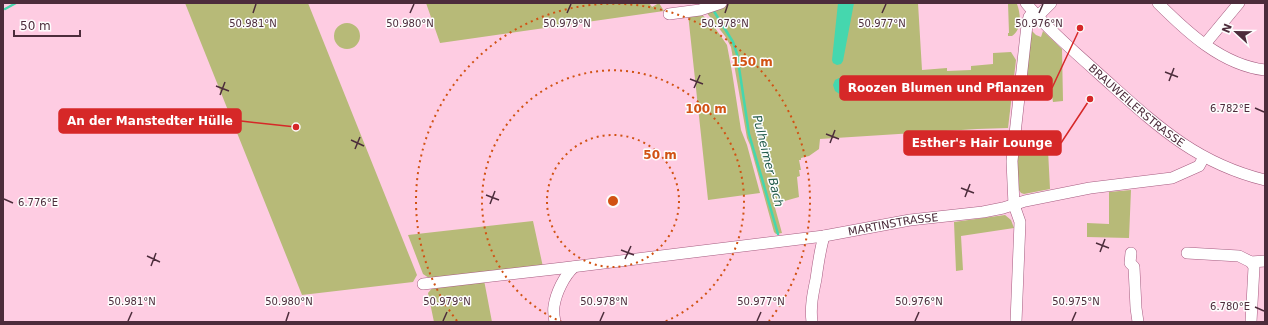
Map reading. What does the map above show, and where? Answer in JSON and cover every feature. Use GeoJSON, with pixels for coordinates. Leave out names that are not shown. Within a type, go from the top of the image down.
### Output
{"type":"FeatureCollection","features":[{"type":"Feature","properties":{"kind":"street"},"geometry":{"type":"LineString","coordinates":[[670,14],[703,9],[721,3]]}},
{"type":"Feature","properties":{"kind":"street"},"geometry":{"type":"LineString","coordinates":[[1016,322],[1020,222],[1014,205],[1012,176],[1013,143],[1027,24],[1032,10],[1051,3]]}},
{"type":"Feature","properties":{"kind":"street"},"geometry":{"type":"LineString","coordinates":[[1158,3],[1213,50],[1235,63],[1249,68],[1265,70]]}},
{"type":"Feature","properties":{"kind":"street"},"geometry":{"type":"LineString","coordinates":[[1205,44],[1238,3]]}},
{"type":"Feature","properties":{"kind":"street","name":"BRAUWEILERSTRASSE"},"geometry":{"type":"LineString","coordinates":[[1032,10],[1074,51],[1156,125],[1204,158],[1232,170],[1265,180]]}},
{"type":"Feature","properties":{"kind":"street","name":"MARTINSTRASSE"},"geometry":{"type":"LineString","coordinates":[[423,284],[568,268],[824,236],[910,220],[983,212],[1025,201],[1090,188],[1172,178],[1199,166],[1204,158]]}},
{"type":"Feature","properties":{"kind":"street"},"geometry":{"type":"LineString","coordinates":[[812,322],[812,302],[824,236]]}},
{"type":"Feature","properties":{"kind":"street"},"geometry":{"type":"LineString","coordinates":[[1188,252],[1239,256],[1251,262],[1265,261]]}},
{"type":"Feature","properties":{"kind":"street"},"geometry":{"type":"LineString","coordinates":[[1131,253],[1130,263],[1134,267],[1138,322]]}},
{"type":"Feature","properties":{"kind":"street"},"geometry":{"type":"LineString","coordinates":[[1251,262],[1254,267],[1251,322]]}},
{"type":"Feature","properties":{"kind":"street"},"geometry":{"type":"LineString","coordinates":[[555,322],[555,302],[566,277],[568,268]]}},
{"type":"Feature","properties":{"kind":"shaded area"},"geometry":{"type":"Polygon","coordinates":[[[185,3],[308,3],[417,275],[413,282],[302,295],[185,3]]]}},
{"type":"Feature","properties":{"kind":"shaded area"},"geometry":{"type":"Polygon","coordinates":[[[426,3],[649,3],[652,7],[659,3],[664,11],[440,43],[426,3]]]}},
{"type":"Feature","properties":{"kind":"shaded area"},"geometry":{"type":"Polygon","coordinates":[[[729,3],[918,3],[922,70],[947,68],[947,71],[971,70],[971,66],[993,64],[993,53],[1011,52],[1016,60],[1008,128],[820,139],[819,149],[809,156],[799,160],[801,170],[799,170],[800,176],[797,177],[799,197],[774,204],[782,233],[776,234],[774,232],[747,138],[731,47],[725,36],[706,12],[724,7],[729,3]]]}},
{"type":"Feature","properties":{"kind":"shaded area"},"geometry":{"type":"Polygon","coordinates":[[[838,3],[854,3],[843,61],[841,64],[837,65],[833,63],[832,60],[838,3]]]}},
{"type":"Feature","properties":{"kind":"shaded area"},"geometry":{"type":"Polygon","coordinates":[[[1008,3],[1017,4],[1019,13],[1020,22],[1018,30],[1012,36],[1008,36],[1008,3]]]}},
{"type":"Feature","properties":{"kind":"shaded area"},"geometry":{"type":"Polygon","coordinates":[[[700,13],[713,25],[727,45],[741,130],[747,145],[760,193],[708,200],[688,14],[700,13]]]}},
{"type":"Feature","properties":{"kind":"shaded area"},"geometry":{"type":"Polygon","coordinates":[[[347,23],[357,26],[360,36],[357,46],[347,49],[337,46],[334,36],[337,26],[347,23]]]}},
{"type":"Feature","properties":{"kind":"shaded area"},"geometry":{"type":"Polygon","coordinates":[[[1032,31],[1041,37],[1043,31],[1062,49],[1063,101],[1053,102],[1049,80],[1025,83],[1032,31]]]}},
{"type":"Feature","properties":{"kind":"shaded area"},"geometry":{"type":"Polygon","coordinates":[[[895,77],[898,81],[887,89],[849,96],[841,95],[835,91],[833,85],[835,80],[839,78],[874,81],[895,77]]]}},
{"type":"Feature","properties":{"kind":"shaded area"},"geometry":{"type":"Polygon","coordinates":[[[1048,150],[1050,189],[1024,194],[1021,193],[1019,190],[1017,162],[1018,152],[1048,150]]]}},
{"type":"Feature","properties":{"kind":"shaded area"},"geometry":{"type":"Polygon","coordinates":[[[1131,190],[1129,238],[1087,237],[1087,223],[1109,224],[1109,192],[1131,190]]]}},
{"type":"Feature","properties":{"kind":"shaded area"},"geometry":{"type":"Polygon","coordinates":[[[1005,215],[1011,220],[1014,228],[961,236],[963,270],[956,271],[954,222],[1005,215]]]}},
{"type":"Feature","properties":{"kind":"shaded area"},"geometry":{"type":"Polygon","coordinates":[[[533,221],[543,267],[432,280],[423,274],[408,235],[533,221]]]}},
{"type":"Feature","properties":{"kind":"shaded area"},"geometry":{"type":"Polygon","coordinates":[[[484,280],[492,322],[434,322],[428,293],[434,286],[484,280]]]}},
{"type":"Feature","properties":{"kind":"waterway"},"geometry":{"type":"LineString","coordinates":[[5,9],[16,3]]}},
{"type":"Feature","properties":{"kind":"waterway","name":"Pulheimer Bach"},"geometry":{"type":"LineString","coordinates":[[712,8],[733,42],[737,54],[749,134],[778,234]]}},
{"type":"Feature","properties":{"kind":"place","name":"Roozen Blumen und Pflanzen"},"geometry":{"type":"Point","coordinates":[1080,28]}},
{"type":"Feature","properties":{"kind":"place","name":"Esther's Hair Lounge"},"geometry":{"type":"Point","coordinates":[1090,99]}},
{"type":"Feature","properties":{"kind":"place","name":"An der Manstedter Hülle"},"geometry":{"type":"Point","coordinates":[296,127]}}]}
